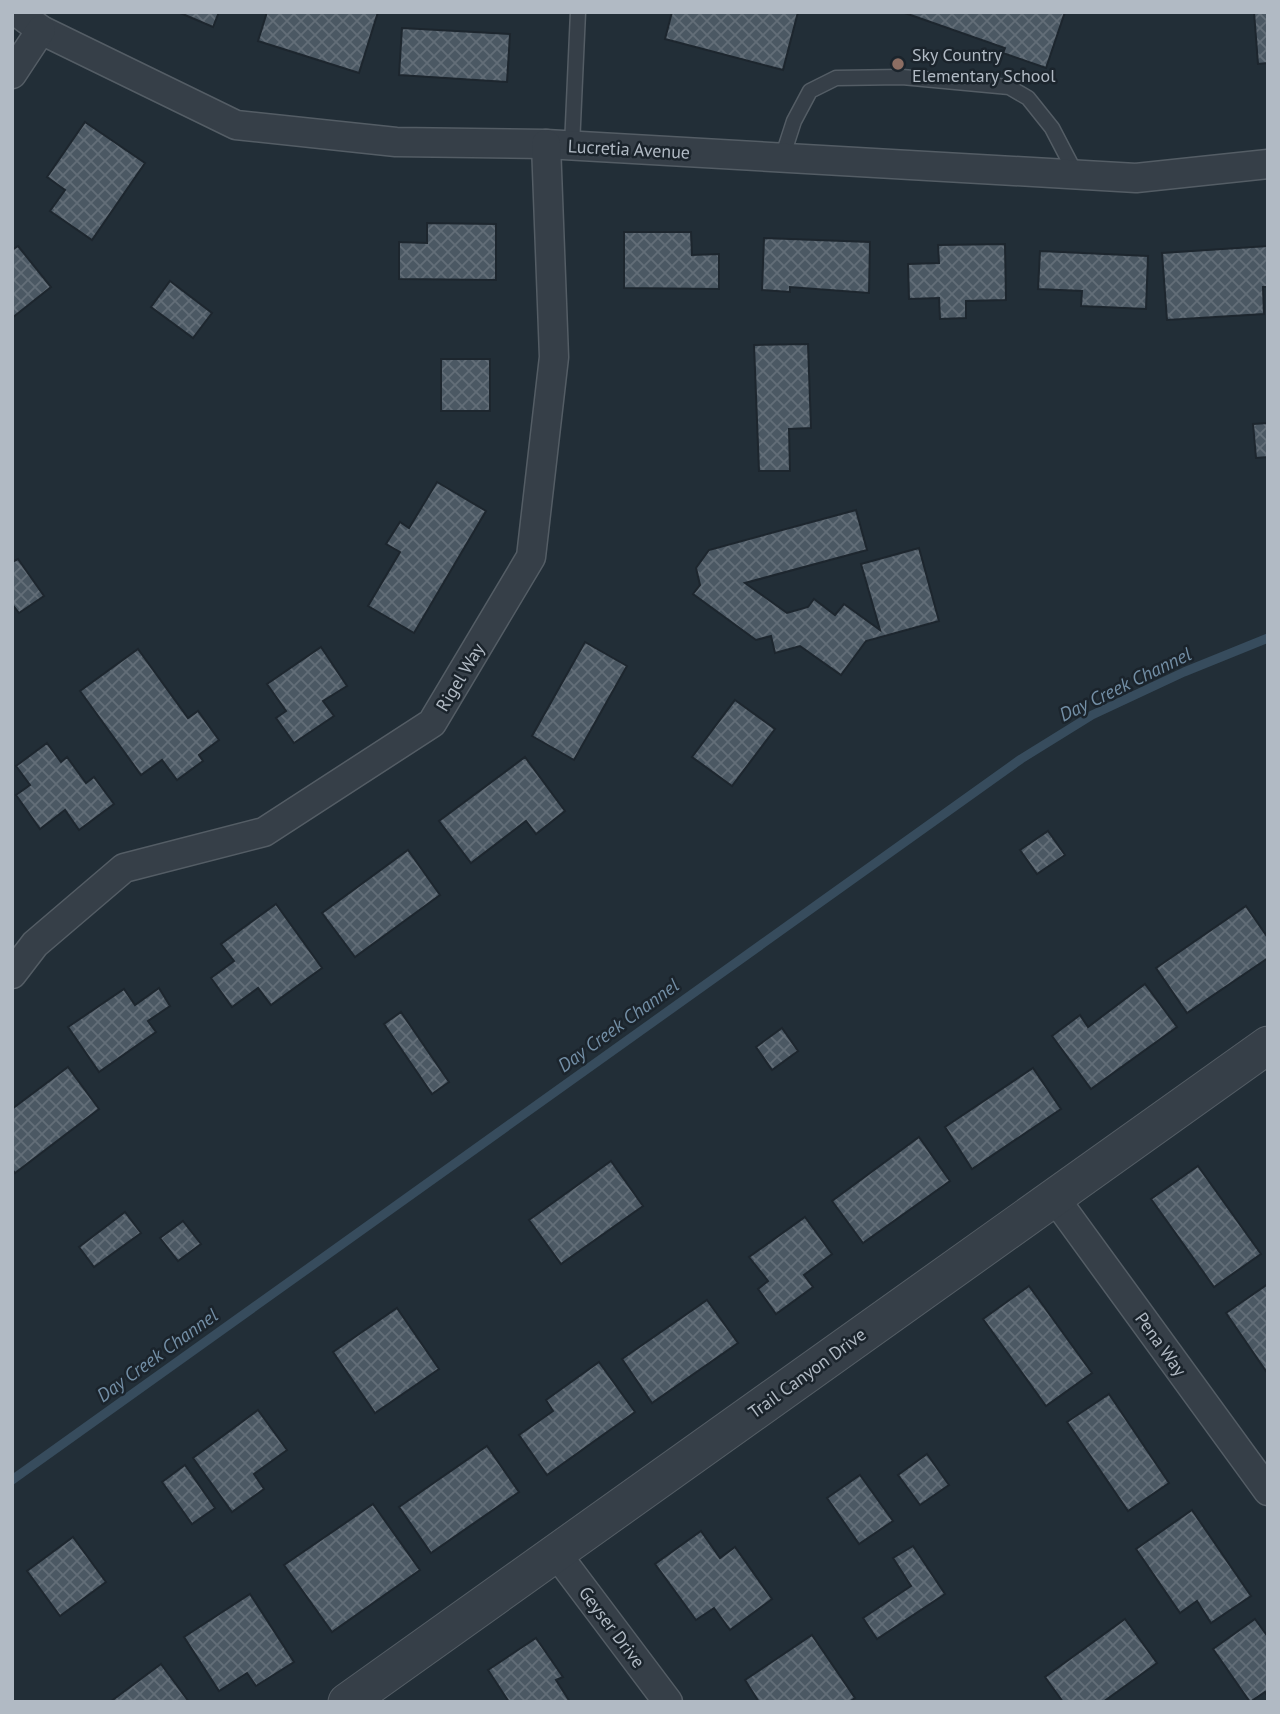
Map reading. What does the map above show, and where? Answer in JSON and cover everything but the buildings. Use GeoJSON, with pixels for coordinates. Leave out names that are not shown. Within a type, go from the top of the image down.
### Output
{"type":"FeatureCollection","features":[{"type":"Feature","properties":{"kind":"street","name":"Lucretia Avenue"},"geometry":{"type":"LineString","coordinates":[[17,12],[41,30],[236,125],[396,142],[559,145],[1136,178],[1268,164]]}},
{"type":"Feature","properties":{"kind":"street"},"geometry":{"type":"LineString","coordinates":[[12,74],[41,30]]}},
{"type":"Feature","properties":{"kind":"street","name":"Rigel Way"},"geometry":{"type":"LineString","coordinates":[[12,974],[35,944],[124,868],[264,832],[432,723],[531,557],[554,357],[559,145]]}},
{"type":"Feature","properties":{"kind":"street","name":"Trail Canyon Drive"},"geometry":{"type":"LineString","coordinates":[[347,1702],[1268,1045]]}},
{"type":"Feature","properties":{"kind":"street","name":"Pena Way"},"geometry":{"type":"LineString","coordinates":[[1054,1197],[1268,1491]]}},
{"type":"Feature","properties":{"kind":"street","name":"Geyser Drive"},"geometry":{"type":"LineString","coordinates":[[556,1553],[668,1702]]}},
{"type":"Feature","properties":{"kind":"lane"},"geometry":{"type":"LineString","coordinates":[[559,145],[578,12]]}},
{"type":"Feature","properties":{"kind":"lane"},"geometry":{"type":"LineString","coordinates":[[782,158],[794,121],[810,91],[836,78],[902,77],[1009,86],[1028,98],[1052,128],[1076,174]]}},
{"type":"Feature","properties":{"kind":"waterway","name":"Day Creek Channel"},"geometry":{"type":"LineString","coordinates":[[12,1480],[1021,759],[1092,715],[1184,672],[1268,638]]}},
{"type":"Feature","properties":{"kind":"place","name":"Sky Country Elementary School"},"geometry":{"type":"Point","coordinates":[898,64]}}]}
